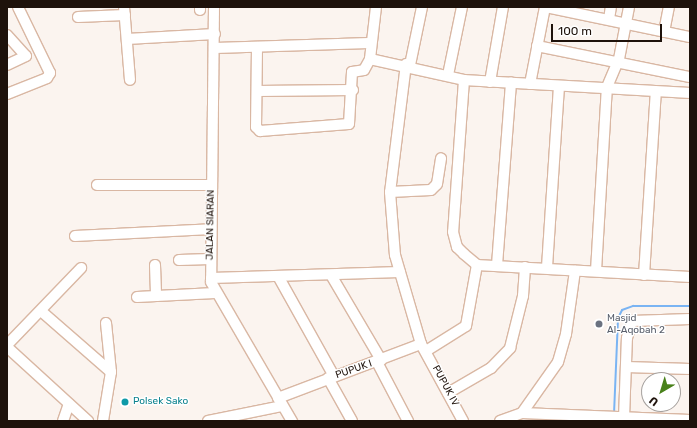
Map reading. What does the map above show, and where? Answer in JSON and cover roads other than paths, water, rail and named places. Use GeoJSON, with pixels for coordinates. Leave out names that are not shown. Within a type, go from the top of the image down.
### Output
{"type":"FeatureCollection","features":[{"type":"Feature","properties":{"kind":"street"},"geometry":{"type":"LineString","coordinates":[[7,94],[49,75],[40,51],[18,7]]}},
{"type":"Feature","properties":{"kind":"street","name":"JALAN SIARAN"},"geometry":{"type":"LineString","coordinates":[[214,7],[215,48],[210,278],[215,293],[292,421]]}},
{"type":"Feature","properties":{"kind":"street"},"geometry":{"type":"LineString","coordinates":[[257,47],[258,91],[256,127],[260,131],[344,127],[351,120],[353,71],[364,70],[370,59],[369,43],[376,7]]}},
{"type":"Feature","properties":{"kind":"street","name":"PUPUK IV"},"geometry":{"type":"LineString","coordinates":[[422,7],[408,65],[390,192],[400,272],[424,347],[463,421]]}},
{"type":"Feature","properties":{"kind":"street"},"geometry":{"type":"LineString","coordinates":[[448,75],[462,7]]}},
{"type":"Feature","properties":{"kind":"street"},"geometry":{"type":"LineString","coordinates":[[490,82],[504,7]]}},
{"type":"Feature","properties":{"kind":"street"},"geometry":{"type":"LineString","coordinates":[[530,84],[545,7],[690,36]]}},
{"type":"Feature","properties":{"kind":"street"},"geometry":{"type":"LineString","coordinates":[[609,19],[611,7]]}},
{"type":"Feature","properties":{"kind":"street"},"geometry":{"type":"LineString","coordinates":[[596,271],[607,87],[618,63],[629,7]]}},
{"type":"Feature","properties":{"kind":"street"},"geometry":{"type":"LineString","coordinates":[[664,32],[669,7]]}},
{"type":"Feature","properties":{"kind":"street"},"geometry":{"type":"LineString","coordinates":[[78,17],[124,11],[130,80]]}},
{"type":"Feature","properties":{"kind":"street"},"geometry":{"type":"LineString","coordinates":[[127,39],[215,34]]}},
{"type":"Feature","properties":{"kind":"street"},"geometry":{"type":"LineString","coordinates":[[7,35],[26,56]]}},
{"type":"Feature","properties":{"kind":"street"},"geometry":{"type":"LineString","coordinates":[[215,48],[369,43]]}},
{"type":"Feature","properties":{"kind":"street"},"geometry":{"type":"LineString","coordinates":[[538,46],[690,77]]}},
{"type":"Feature","properties":{"kind":"street"},"geometry":{"type":"LineString","coordinates":[[7,65],[40,51]]}},
{"type":"Feature","properties":{"kind":"street"},"geometry":{"type":"LineString","coordinates":[[370,59],[408,65],[464,80],[559,86],[607,87],[690,93]]}},
{"type":"Feature","properties":{"kind":"street"},"geometry":{"type":"LineString","coordinates":[[464,80],[453,232],[456,247],[477,265],[547,267],[575,271],[690,277]]}},
{"type":"Feature","properties":{"kind":"street"},"geometry":{"type":"LineString","coordinates":[[497,265],[510,83]]}},
{"type":"Feature","properties":{"kind":"street"},"geometry":{"type":"LineString","coordinates":[[547,267],[559,86]]}},
{"type":"Feature","properties":{"kind":"street"},"geometry":{"type":"LineString","coordinates":[[258,91],[353,90]]}},
{"type":"Feature","properties":{"kind":"street"},"geometry":{"type":"LineString","coordinates":[[644,275],[656,91]]}},
{"type":"Feature","properties":{"kind":"street"},"geometry":{"type":"LineString","coordinates":[[390,192],[431,190],[437,184],[441,158]]}},
{"type":"Feature","properties":{"kind":"street"},"geometry":{"type":"LineString","coordinates":[[97,185],[212,184]]}},
{"type":"Feature","properties":{"kind":"street"},"geometry":{"type":"LineString","coordinates":[[75,236],[211,229]]}},
{"type":"Feature","properties":{"kind":"street"},"geometry":{"type":"LineString","coordinates":[[179,260],[210,259]]}},
{"type":"Feature","properties":{"kind":"street"},"geometry":{"type":"LineString","coordinates":[[155,265],[156,296]]}},
{"type":"Feature","properties":{"kind":"street","name":"PUPUK I"},"geometry":{"type":"LineString","coordinates":[[208,421],[280,402],[331,377],[424,347],[466,326],[477,265]]}},
{"type":"Feature","properties":{"kind":"street"},"geometry":{"type":"LineString","coordinates":[[448,393],[491,368],[510,348],[523,296],[525,267]]}},
{"type":"Feature","properties":{"kind":"street"},"geometry":{"type":"LineString","coordinates":[[82,268],[40,311],[9,352],[88,421]]}},
{"type":"Feature","properties":{"kind":"street"},"geometry":{"type":"LineString","coordinates":[[522,413],[558,362],[566,334],[575,271]]}},
{"type":"Feature","properties":{"kind":"street"},"geometry":{"type":"LineString","coordinates":[[210,278],[400,272]]}},
{"type":"Feature","properties":{"kind":"street"},"geometry":{"type":"LineString","coordinates":[[331,275],[379,361],[408,421]]}},
{"type":"Feature","properties":{"kind":"street"},"geometry":{"type":"LineString","coordinates":[[278,276],[331,377],[352,421]]}},
{"type":"Feature","properties":{"kind":"street"},"geometry":{"type":"LineString","coordinates":[[137,297],[215,293]]}},
{"type":"Feature","properties":{"kind":"street"},"geometry":{"type":"LineString","coordinates":[[40,311],[111,372]]}},
{"type":"Feature","properties":{"kind":"street"},"geometry":{"type":"LineString","coordinates":[[622,418],[627,338],[634,319],[690,319]]}},
{"type":"Feature","properties":{"kind":"street"},"geometry":{"type":"LineString","coordinates":[[104,421],[111,372],[106,322]]}},
{"type":"Feature","properties":{"kind":"street"},"geometry":{"type":"LineString","coordinates":[[626,367],[690,369]]}},
{"type":"Feature","properties":{"kind":"street"},"geometry":{"type":"LineString","coordinates":[[63,421],[69,404]]}},
{"type":"Feature","properties":{"kind":"street"},"geometry":{"type":"LineString","coordinates":[[502,420],[522,413],[557,419],[622,418],[690,420]]}},
{"type":"Feature","properties":{"kind":"waterway"},"geometry":{"type":"LineString","coordinates":[[614,414],[618,318],[622,310],[633,306],[690,306]]}},
{"type":"Feature","properties":{"kind":"place","name":"Masjid Al-Aqobah 2"},"geometry":{"type":"Point","coordinates":[599,324]}},
{"type":"Feature","properties":{"kind":"place","name":"Polsek Sako"},"geometry":{"type":"Point","coordinates":[125,402]}}]}
